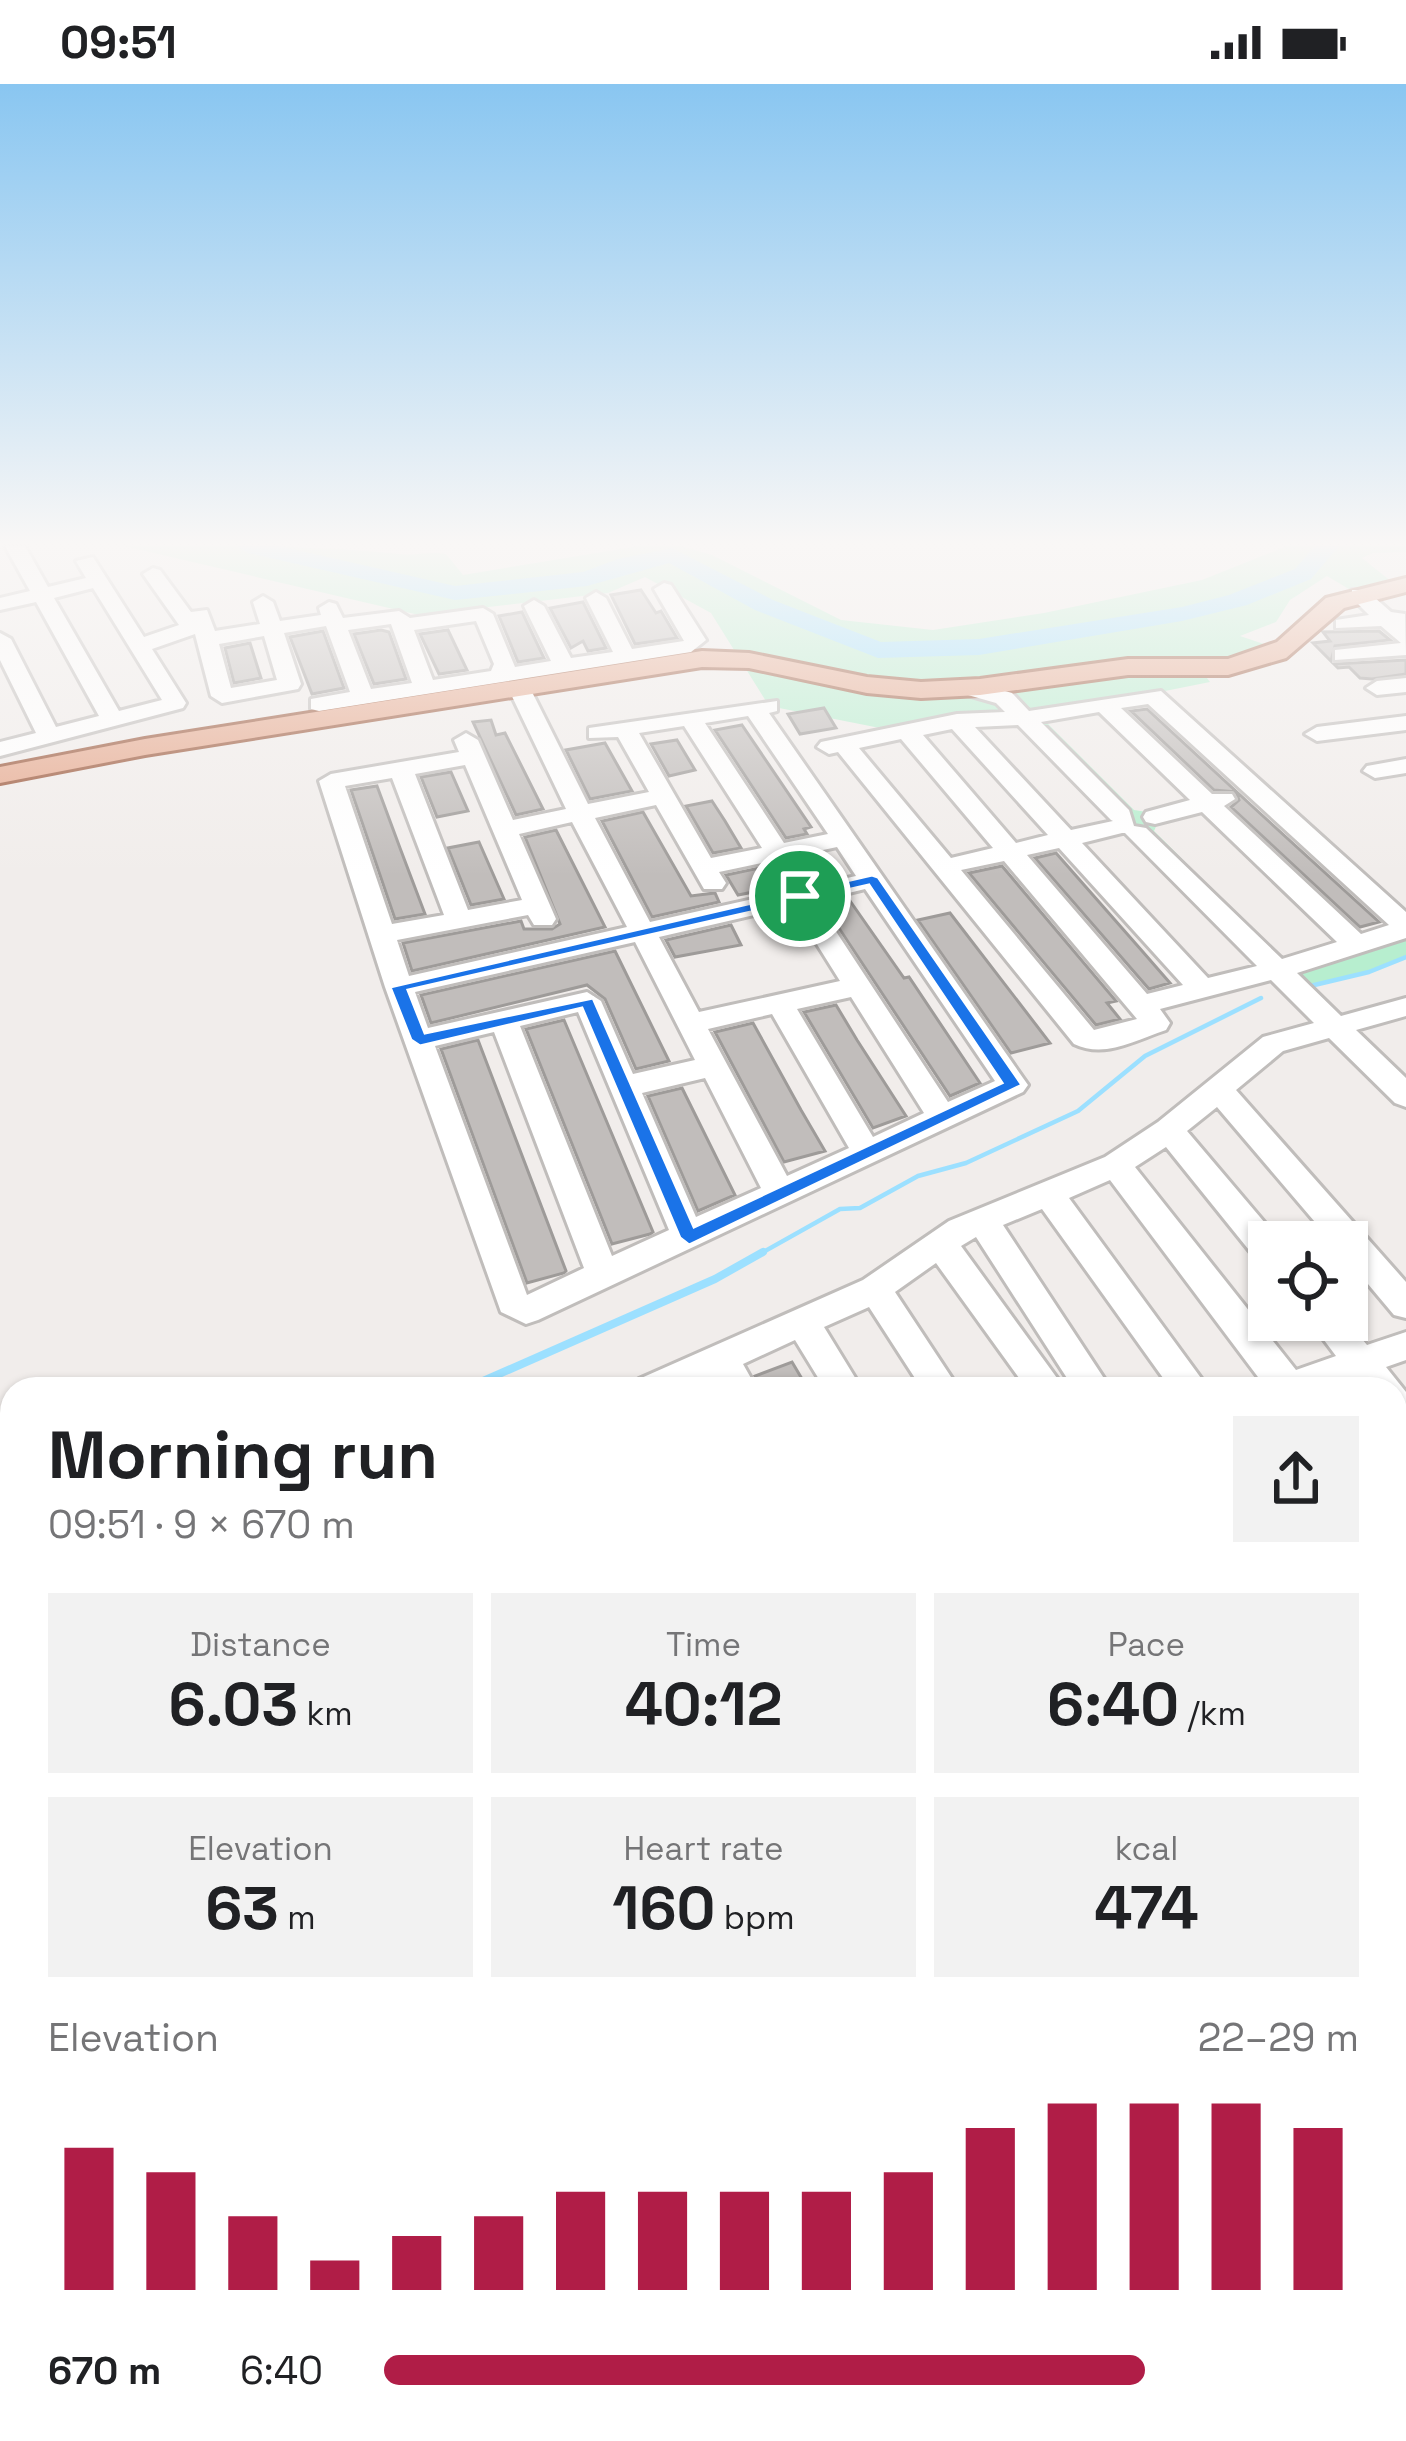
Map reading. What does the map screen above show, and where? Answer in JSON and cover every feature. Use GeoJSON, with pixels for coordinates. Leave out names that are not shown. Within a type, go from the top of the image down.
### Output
{"type":"FeatureCollection","features":[{"type":"Feature","properties":{"kind":"main road"},"geometry":{"type":"LineString","coordinates":[[0,775],[507,685],[721,658],[892,688],[976,690],[1120,668],[1164,665],[1186,671],[1253,662],[1265,656]]}},
{"type":"Feature","properties":{"kind":"street"},"geometry":{"type":"LineString","coordinates":[[9,656],[49,736]]}},
{"type":"Feature","properties":{"kind":"street"},"geometry":{"type":"LineString","coordinates":[[77,656],[112,719]]}},
{"type":"Feature","properties":{"kind":"street"},"geometry":{"type":"LineString","coordinates":[[145,656],[175,703]]}},
{"type":"Feature","properties":{"kind":"street"},"geometry":{"type":"LineString","coordinates":[[171,656],[175,703]]}},
{"type":"Feature","properties":{"kind":"street"},"geometry":{"type":"LineString","coordinates":[[211,656],[222,696],[290,684],[281,656]]}},
{"type":"Feature","properties":{"kind":"street"},"geometry":{"type":"LineString","coordinates":[[348,656],[363,696]]}},
{"type":"Feature","properties":{"kind":"street"},"geometry":{"type":"LineString","coordinates":[[414,656],[424,686]]}},
{"type":"Feature","properties":{"kind":"street"},"geometry":{"type":"LineString","coordinates":[[483,656],[485,665],[507,685],[580,814],[780,1192]]}},
{"type":"Feature","properties":{"kind":"street"},"geometry":{"type":"LineString","coordinates":[[560,656],[565,667]]}},
{"type":"Feature","properties":{"kind":"street"},"geometry":{"type":"LineString","coordinates":[[319,704],[424,686],[507,685],[565,667],[631,656]]}},
{"type":"Feature","properties":{"kind":"street"},"geometry":{"type":"LineString","coordinates":[[1377,688],[1406,685]]}},
{"type":"Feature","properties":{"kind":"street"},"geometry":{"type":"LineString","coordinates":[[976,690],[1004,698],[1028,715],[1406,1096]]}},
{"type":"Feature","properties":{"kind":"street"},"geometry":{"type":"LineString","coordinates":[[906,730],[1156,1023],[1090,1042],[834,746],[906,730],[957,721],[1156,698],[1406,927],[1283,970],[1141,1005]]}},
{"type":"Feature","properties":{"kind":"street"},"geometry":{"type":"LineString","coordinates":[[0,749],[175,703]]}},
{"type":"Feature","properties":{"kind":"street"},"geometry":{"type":"LineString","coordinates":[[1103,704],[1356,944]]}},
{"type":"Feature","properties":{"kind":"street"},"geometry":{"type":"LineString","coordinates":[[381,934],[539,912],[469,748],[331,782],[381,934],[399,987],[513,1303],[520,1310],[538,1307],[604,1277],[1013,1085],[842,839],[762,708],[597,733]]}},
{"type":"Feature","properties":{"kind":"street"},"geometry":{"type":"LineString","coordinates":[[691,719],[777,851]]}},
{"type":"Feature","properties":{"kind":"street"},"geometry":{"type":"LineString","coordinates":[[957,721],[1203,989]]}},
{"type":"Feature","properties":{"kind":"street"},"geometry":{"type":"LineString","coordinates":[[1317,734],[1406,723]]}},
{"type":"Feature","properties":{"kind":"street"},"geometry":{"type":"LineString","coordinates":[[625,730],[709,875],[777,851],[842,839]]}},
{"type":"Feature","properties":{"kind":"street"},"geometry":{"type":"LineString","coordinates":[[1375,771],[1406,766]]}},
{"type":"Feature","properties":{"kind":"street"},"geometry":{"type":"LineString","coordinates":[[400,767],[458,920]]}},
{"type":"Feature","properties":{"kind":"street"},"geometry":{"type":"LineString","coordinates":[[943,867],[1261,790]]}},
{"type":"Feature","properties":{"kind":"street"},"geometry":{"type":"LineString","coordinates":[[505,830],[662,796]]}},
{"type":"Feature","properties":{"kind":"street"},"geometry":{"type":"LineString","coordinates":[[399,987],[872,880]]}},
{"type":"Feature","properties":{"kind":"street"},"geometry":{"type":"LineString","coordinates":[[800,896],[942,1118]]}},
{"type":"Feature","properties":{"kind":"street"},"geometry":{"type":"LineString","coordinates":[[692,1023],[858,986]]}},
{"type":"Feature","properties":{"kind":"street"},"geometry":{"type":"LineString","coordinates":[[420,1040],[587,1001],[689,1238]]}},
{"type":"Feature","properties":{"kind":"street"},"geometry":{"type":"LineString","coordinates":[[780,1004],[867,1152]]}},
{"type":"Feature","properties":{"kind":"street"},"geometry":{"type":"LineString","coordinates":[[730,1374],[803,1322],[875,1289],[939,1242],[1116,1166],[1169,1130],[1273,1044],[1406,1007]]}},
{"type":"Feature","properties":{"kind":"street"},"geometry":{"type":"LineString","coordinates":[[504,1022],[604,1277]]}},
{"type":"Feature","properties":{"kind":"street"},"geometry":{"type":"LineString","coordinates":[[624,1087],[714,1066]]}},
{"type":"Feature","properties":{"kind":"street"},"geometry":{"type":"LineString","coordinates":[[1219,1090],[1406,1305]]}},
{"type":"Feature","properties":{"kind":"street"},"geometry":{"type":"LineString","coordinates":[[1169,1130],[1248,1226]]}},
{"type":"Feature","properties":{"kind":"street"},"geometry":{"type":"LineString","coordinates":[[1116,1166],[1279,1377]]}},
{"type":"Feature","properties":{"kind":"street"},"geometry":{"type":"LineString","coordinates":[[1048,1193],[1182,1377]]}},
{"type":"Feature","properties":{"kind":"street"},"geometry":{"type":"LineString","coordinates":[[982,1220],[1085,1377]]}},
{"type":"Feature","properties":{"kind":"street"},"geometry":{"type":"LineString","coordinates":[[939,1242],[1038,1377]]}},
{"type":"Feature","properties":{"kind":"street"},"geometry":{"type":"LineString","coordinates":[[875,1289],[933,1377]]}},
{"type":"Feature","properties":{"kind":"street"},"geometry":{"type":"LineString","coordinates":[[803,1322],[837,1377]]}},
{"type":"Feature","properties":{"kind":"street"},"geometry":{"type":"LineString","coordinates":[[1343,1341],[1372,1376],[1406,1346]]}},
{"type":"Feature","properties":{"kind":"green space"},"geometry":{"type":"Polygon","coordinates":[[[738,656],[1256,656],[1200,669],[1210,682],[1040,716],[1134,810],[1147,812],[1158,822],[1154,831],[1290,966],[1274,970],[1026,718],[890,730],[769,706],[738,656]]]}},
{"type":"Feature","properties":{"kind":"green space"},"geometry":{"type":"Polygon","coordinates":[[[1406,929],[1406,957],[1369,972],[1285,992],[1273,978],[1406,929]]]}},
{"type":"Feature","properties":{"kind":"building"},"geometry":{"type":"Polygon","coordinates":[[[227,656],[254,656],[261,678],[234,683],[227,656]]]}},
{"type":"Feature","properties":{"kind":"building"},"geometry":{"type":"Polygon","coordinates":[[[297,656],[332,656],[344,688],[312,694],[297,656]]]}},
{"type":"Feature","properties":{"kind":"building"},"geometry":{"type":"Polygon","coordinates":[[[363,656],[398,656],[406,679],[374,684],[363,656]]]}},
{"type":"Feature","properties":{"kind":"building"},"geometry":{"type":"Polygon","coordinates":[[[430,656],[460,656],[467,670],[439,674],[430,656]]]}},
{"type":"Feature","properties":{"kind":"building"},"geometry":{"type":"Polygon","coordinates":[[[516,656],[544,658],[518,662],[516,656]]]}},
{"type":"Feature","properties":{"kind":"building"},"geometry":{"type":"Polygon","coordinates":[[[1406,660],[1406,674],[1372,679],[1334,664],[1406,660]]]}},
{"type":"Feature","properties":{"kind":"building"},"geometry":{"type":"Polygon","coordinates":[[[824,708],[836,728],[800,734],[788,714],[824,708]]]}},
{"type":"Feature","properties":{"kind":"building"},"geometry":{"type":"Polygon","coordinates":[[[1147,709],[1379,922],[1360,927],[1231,807],[1239,800],[1236,792],[1214,790],[1131,711],[1147,709]]]}},
{"type":"Feature","properties":{"kind":"building"},"geometry":{"type":"Polygon","coordinates":[[[491,720],[496,735],[505,733],[543,809],[516,815],[473,722],[491,720]]]}},
{"type":"Feature","properties":{"kind":"building"},"geometry":{"type":"Polygon","coordinates":[[[742,725],[811,827],[804,829],[807,834],[786,838],[715,730],[742,725]]]}},
{"type":"Feature","properties":{"kind":"building"},"geometry":{"type":"Polygon","coordinates":[[[677,740],[695,770],[669,776],[651,744],[677,740]]]}},
{"type":"Feature","properties":{"kind":"building"},"geometry":{"type":"Polygon","coordinates":[[[605,743],[632,791],[590,799],[566,750],[605,743]]]}},
{"type":"Feature","properties":{"kind":"building"},"geometry":{"type":"Polygon","coordinates":[[[451,772],[468,811],[437,817],[421,777],[451,772]]]}},
{"type":"Feature","properties":{"kind":"building"},"geometry":{"type":"Polygon","coordinates":[[[377,786],[425,914],[395,919],[351,790],[377,786]]]}},
{"type":"Feature","properties":{"kind":"building"},"geometry":{"type":"Polygon","coordinates":[[[712,801],[741,848],[713,853],[686,806],[712,801]]]}},
{"type":"Feature","properties":{"kind":"building"},"geometry":{"type":"Polygon","coordinates":[[[643,812],[691,896],[715,893],[719,902],[652,917],[602,821],[643,812]]]}},
{"type":"Feature","properties":{"kind":"building"},"geometry":{"type":"Polygon","coordinates":[[[556,830],[605,927],[412,971],[403,943],[521,921],[524,929],[552,929],[560,924],[525,837],[556,830]]]}},
{"type":"Feature","properties":{"kind":"building"},"geometry":{"type":"Polygon","coordinates":[[[479,842],[504,899],[471,905],[448,848],[479,842]]]}},
{"type":"Feature","properties":{"kind":"building"},"geometry":{"type":"Polygon","coordinates":[[[1056,853],[1170,983],[1149,989],[1035,858],[1056,853]]]}},
{"type":"Feature","properties":{"kind":"building"},"geometry":{"type":"Polygon","coordinates":[[[822,855],[834,876],[738,895],[726,875],[822,855]]]}},
{"type":"Feature","properties":{"kind":"building"},"geometry":{"type":"Polygon","coordinates":[[[1002,866],[1116,1001],[1107,1003],[1120,1019],[1096,1025],[969,873],[1002,866]]]}},
{"type":"Feature","properties":{"kind":"building"},"geometry":{"type":"Polygon","coordinates":[[[848,898],[904,978],[909,977],[980,1083],[950,1096],[823,904],[848,898]]]}},
{"type":"Feature","properties":{"kind":"building"},"geometry":{"type":"Polygon","coordinates":[[[950,913],[1050,1043],[1011,1053],[918,920],[950,913]]]}},
{"type":"Feature","properties":{"kind":"building"},"geometry":{"type":"Polygon","coordinates":[[[731,925],[741,945],[675,957],[666,940],[731,925]]]}},
{"type":"Feature","properties":{"kind":"building"},"geometry":{"type":"Polygon","coordinates":[[[615,951],[669,1061],[636,1069],[605,999],[587,985],[431,1023],[421,995],[615,951]]]}},
{"type":"Feature","properties":{"kind":"building"},"geometry":{"type":"Polygon","coordinates":[[[836,1005],[906,1116],[873,1128],[804,1012],[836,1005]]]}},
{"type":"Feature","properties":{"kind":"building"},"geometry":{"type":"Polygon","coordinates":[[[564,1020],[650,1234],[612,1244],[526,1029],[564,1020]]]}},
{"type":"Feature","properties":{"kind":"building"},"geometry":{"type":"Polygon","coordinates":[[[753,1023],[825,1151],[784,1162],[715,1032],[753,1023]]]}},
{"type":"Feature","properties":{"kind":"building"},"geometry":{"type":"Polygon","coordinates":[[[478,1040],[564,1273],[527,1283],[441,1049],[478,1040]]]}},
{"type":"Feature","properties":{"kind":"building"},"geometry":{"type":"Polygon","coordinates":[[[682,1088],[735,1195],[698,1211],[648,1096],[682,1088]]]}},
{"type":"Feature","properties":{"kind":"building"},"geometry":{"type":"Polygon","coordinates":[[[792,1362],[801,1377],[755,1377],[792,1362]]]}},
{"type":"Feature","properties":{"kind":"waterway"},"geometry":{"type":"LineString","coordinates":[[1306,987],[1369,972],[1406,957]]}},
{"type":"Feature","properties":{"kind":"waterway"},"geometry":{"type":"LineString","coordinates":[[758,1255],[840,1209],[860,1208],[918,1176],[966,1163],[1078,1111],[1145,1056],[1261,998]]}},
{"type":"Feature","properties":{"kind":"waterway"},"geometry":{"type":"LineString","coordinates":[[492,1377],[715,1279],[763,1252]]}},
{"type":"Feature","properties":{"kind":"route"},"geometry":{"type":"LineString","coordinates":[[872,880],[1013,1085],[689,1238],[587,1001],[420,1040],[399,987],[644,931],[800,896],[872,880]]}}]}
